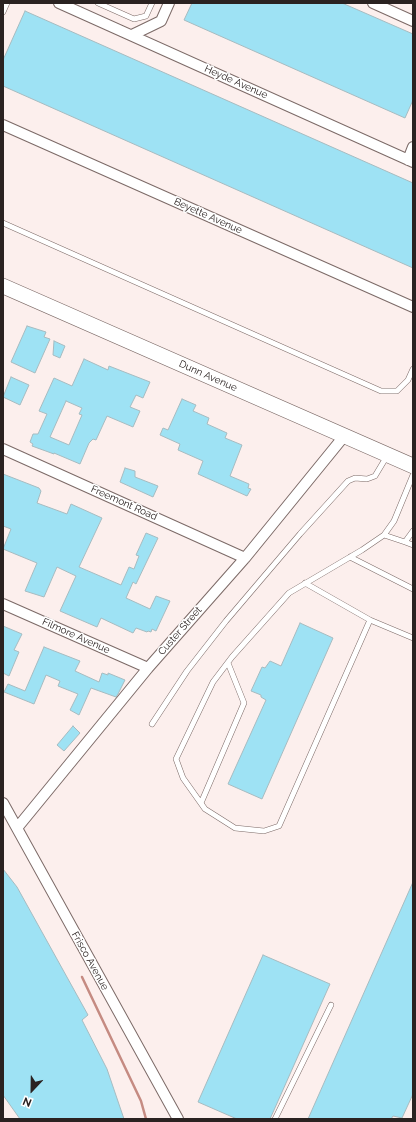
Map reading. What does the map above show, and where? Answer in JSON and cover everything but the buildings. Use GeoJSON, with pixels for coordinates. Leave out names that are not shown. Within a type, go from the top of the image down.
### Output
{"type":"FeatureCollection","features":[{"type":"Feature","properties":{"kind":"main road","name":"Dunn Avenue"},"geometry":{"type":"LineString","coordinates":[[3,286],[413,466]]}},
{"type":"Feature","properties":{"kind":"street","name":"Heyde Avenue"},"geometry":{"type":"LineString","coordinates":[[59,3],[410,161]]}},
{"type":"Feature","properties":{"kind":"street"},"geometry":{"type":"LineString","coordinates":[[132,35],[161,21],[169,3]]}},
{"type":"Feature","properties":{"kind":"street"},"geometry":{"type":"LineString","coordinates":[[373,3],[413,21]]}},
{"type":"Feature","properties":{"kind":"street","name":"Beyette Avenue"},"geometry":{"type":"LineString","coordinates":[[3,125],[413,307]]}},
{"type":"Feature","properties":{"kind":"street"},"geometry":{"type":"LineString","coordinates":[[410,161],[413,147]]}},
{"type":"Feature","properties":{"kind":"street","name":"Custer Street"},"geometry":{"type":"LineString","coordinates":[[17,828],[148,668],[245,558],[345,436]]}},
{"type":"Feature","properties":{"kind":"street","name":"Freemont Road"},"geometry":{"type":"LineString","coordinates":[[3,449],[245,558]]}},
{"type":"Feature","properties":{"kind":"street","name":"Filmore Avenue"},"geometry":{"type":"LineString","coordinates":[[3,604],[148,668]]}},
{"type":"Feature","properties":{"kind":"street","name":"Frisco Avenue"},"geometry":{"type":"LineString","coordinates":[[3,803],[178,1119]]}},
{"type":"Feature","properties":{"kind":"lane"},"geometry":{"type":"LineString","coordinates":[[3,12],[7,3]]}},
{"type":"Feature","properties":{"kind":"lane"},"geometry":{"type":"LineString","coordinates":[[98,3],[134,19],[146,16],[152,3]]}},
{"type":"Feature","properties":{"kind":"lane"},"geometry":{"type":"LineString","coordinates":[[3,223],[381,391],[397,391],[408,380],[413,369]]}},
{"type":"Feature","properties":{"kind":"lane"},"geometry":{"type":"LineString","coordinates":[[152,724],[187,672],[226,621],[300,534],[348,481],[355,478],[375,476],[388,455]]}},
{"type":"Feature","properties":{"kind":"lane"},"geometry":{"type":"LineString","coordinates":[[370,620],[279,826],[264,831],[235,828],[205,809],[182,778],[176,759],[213,682],[282,598],[384,535],[394,521],[413,475]]}},
{"type":"Feature","properties":{"kind":"lane"},"geometry":{"type":"LineString","coordinates":[[405,542],[413,530]]}},
{"type":"Feature","properties":{"kind":"lane"},"geometry":{"type":"LineString","coordinates":[[384,535],[413,546]]}},
{"type":"Feature","properties":{"kind":"lane"},"geometry":{"type":"LineString","coordinates":[[350,557],[413,589]]}},
{"type":"Feature","properties":{"kind":"lane"},"geometry":{"type":"LineString","coordinates":[[305,583],[370,620],[413,638]]}},
{"type":"Feature","properties":{"kind":"lane"},"geometry":{"type":"LineString","coordinates":[[201,803],[244,702],[228,662]]}},
{"type":"Feature","properties":{"kind":"lane"},"geometry":{"type":"LineString","coordinates":[[275,1119],[331,1005]]}},
{"type":"Feature","properties":{"kind":"waterway"},"geometry":{"type":"LineString","coordinates":[[82,977],[141,1101],[146,1119]]}}]}
